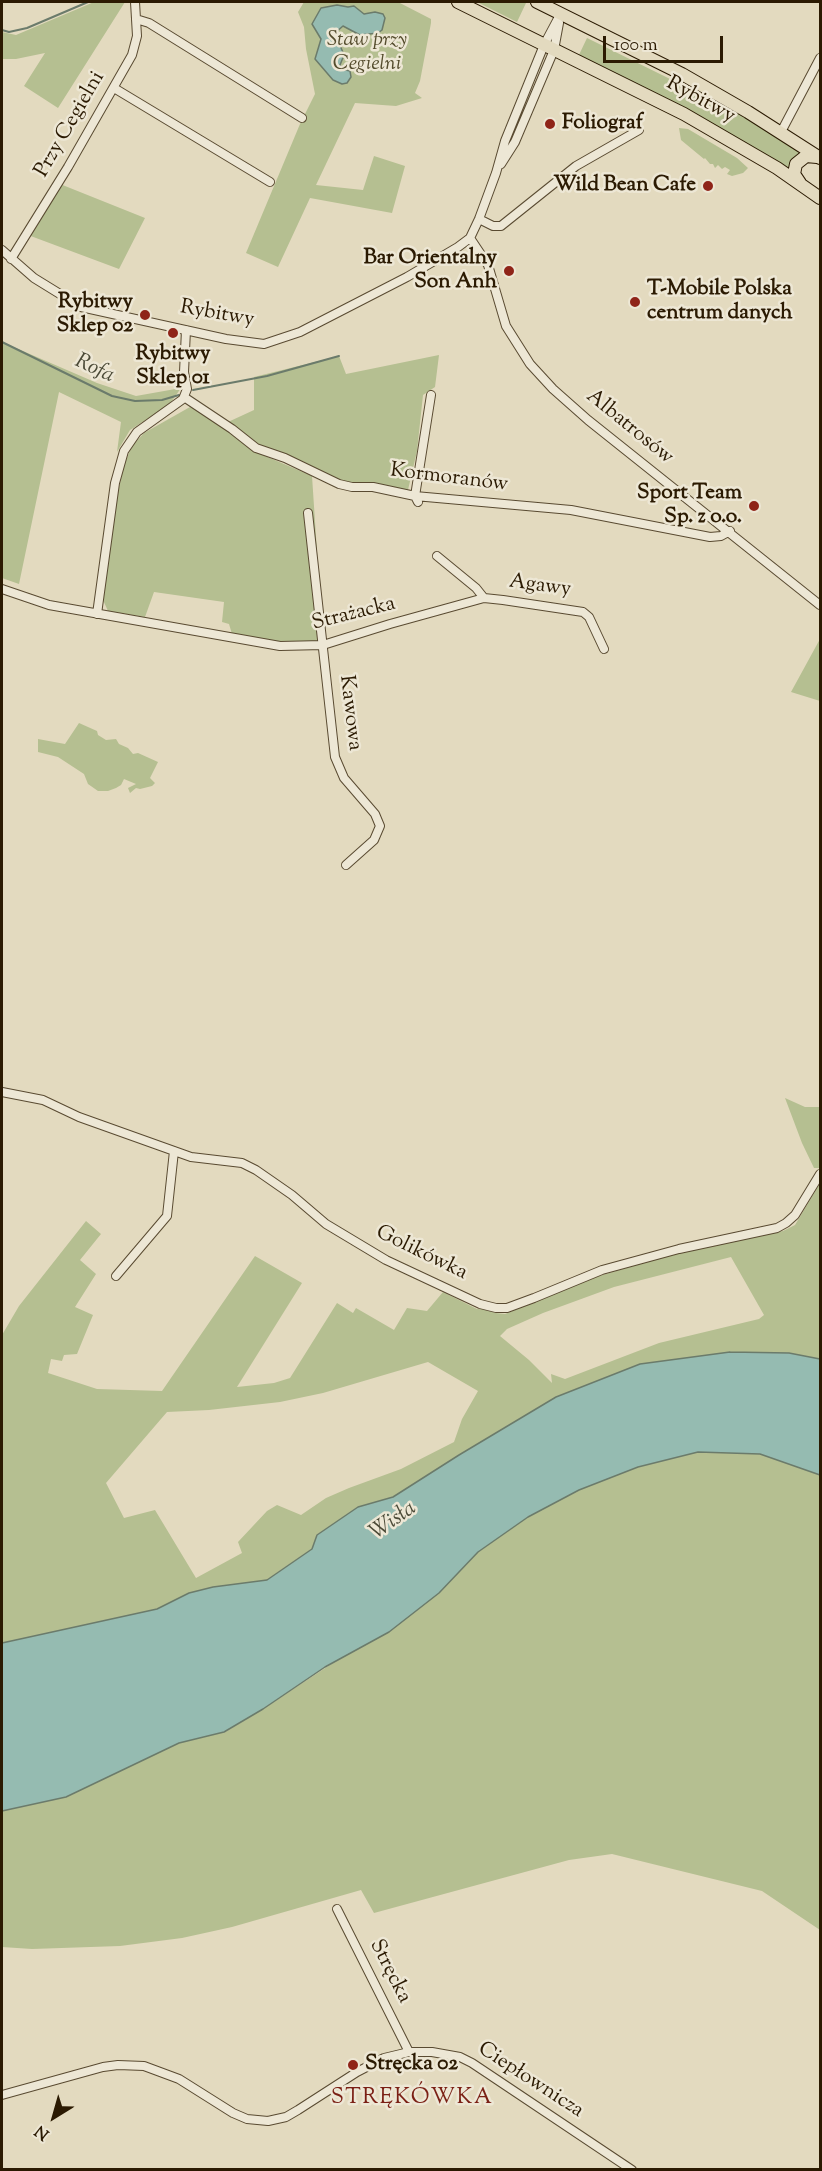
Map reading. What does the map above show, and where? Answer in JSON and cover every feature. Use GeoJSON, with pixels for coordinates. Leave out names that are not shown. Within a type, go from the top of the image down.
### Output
{"type":"FeatureCollection","features":[{"type":"Feature","properties":{"kind":"main road","name":"Rybitwy"},"geometry":{"type":"LineString","coordinates":[[458,2],[696,120],[820,198]]}},
{"type":"Feature","properties":{"kind":"main road","name":"Rybitwy"},"geometry":{"type":"LineString","coordinates":[[537,2],[682,74],[781,132],[820,159]]}},
{"type":"Feature","properties":{"kind":"main road"},"geometry":{"type":"LineString","coordinates":[[803,186],[794,174],[798,161],[809,155],[820,159]]}},
{"type":"Feature","properties":{"kind":"street","name":"Przy Cegielni"},"geometry":{"type":"LineString","coordinates":[[11,259],[114,88],[134,48],[137,36],[135,2]]}},
{"type":"Feature","properties":{"kind":"street"},"geometry":{"type":"LineString","coordinates":[[470,238],[496,172],[515,142],[561,13]]}},
{"type":"Feature","properties":{"kind":"street"},"geometry":{"type":"LineString","coordinates":[[136,19],[149,23],[302,118]]}},
{"type":"Feature","properties":{"kind":"street"},"geometry":{"type":"LineString","coordinates":[[781,132],[820,58]]}},
{"type":"Feature","properties":{"kind":"street"},"geometry":{"type":"LineString","coordinates":[[114,88],[270,182]]}},
{"type":"Feature","properties":{"kind":"street"},"geometry":{"type":"LineString","coordinates":[[479,219],[493,226],[501,226],[576,166],[639,130]]}},
{"type":"Feature","properties":{"kind":"street","name":"Rybitwy"},"geometry":{"type":"LineString","coordinates":[[2,250],[34,278],[81,307],[226,339],[264,344],[300,332],[358,303],[406,278],[470,238]]}},
{"type":"Feature","properties":{"kind":"street","name":"Albatrosów"},"geometry":{"type":"LineString","coordinates":[[470,238],[488,265],[506,326],[538,373],[588,420],[820,604]]}},
{"type":"Feature","properties":{"kind":"street"},"geometry":{"type":"LineString","coordinates":[[98,614],[115,483],[124,451],[137,432],[161,417],[184,397],[188,389],[184,372],[186,330]]}},
{"type":"Feature","properties":{"kind":"street"},"geometry":{"type":"LineString","coordinates":[[417,499],[430,395]]}},
{"type":"Feature","properties":{"kind":"street","name":"Kormoranów"},"geometry":{"type":"LineString","coordinates":[[184,397],[256,448],[285,458],[339,484],[352,487],[373,487],[417,499],[571,510],[710,537],[721,536],[730,531]]}},
{"type":"Feature","properties":{"kind":"street"},"geometry":{"type":"LineString","coordinates":[[308,513],[323,645]]}},
{"type":"Feature","properties":{"kind":"street"},"geometry":{"type":"LineString","coordinates":[[436,556],[476,588],[484,598]]}},
{"type":"Feature","properties":{"kind":"street","name":"Strażacka"},"geometry":{"type":"LineString","coordinates":[[2,589],[50,604],[98,614],[280,646],[323,645],[484,598]]}},
{"type":"Feature","properties":{"kind":"street","name":"Agawy"},"geometry":{"type":"LineString","coordinates":[[484,598],[583,612],[588,617],[604,649]]}},
{"type":"Feature","properties":{"kind":"street","name":"Kawowa"},"geometry":{"type":"LineString","coordinates":[[323,645],[334,757],[344,778],[375,814],[380,826],[374,840],[346,865]]}},
{"type":"Feature","properties":{"kind":"street","name":"Golikówka"},"geometry":{"type":"LineString","coordinates":[[2,1092],[43,1100],[79,1117],[191,1157],[242,1163],[256,1170],[292,1196],[326,1224],[386,1260],[480,1304],[496,1308],[507,1308],[613,1267],[678,1249],[777,1228],[795,1215],[820,1174]]}},
{"type":"Feature","properties":{"kind":"street"},"geometry":{"type":"LineString","coordinates":[[116,1276],[167,1216],[174,1151]]}},
{"type":"Feature","properties":{"kind":"street","name":"Stręcka"},"geometry":{"type":"LineString","coordinates":[[337,1909],[409,2052]]}},
{"type":"Feature","properties":{"kind":"street","name":"Ciepłownicza"},"geometry":{"type":"LineString","coordinates":[[2,2096],[103,2067],[144,2066],[179,2079],[240,2116],[268,2121],[298,2110],[384,2058],[409,2052],[444,2053],[472,2062],[632,2169]]}},
{"type":"Feature","properties":{"kind":"green space"},"geometry":{"type":"Polygon","coordinates":[[[94,2],[125,2],[58,108],[24,86],[45,53],[16,59],[2,59],[2,32],[16,35],[94,2]]]}},
{"type":"Feature","properties":{"kind":"green space","name":"Staw przy Cegielni"},"geometry":{"type":"Polygon","coordinates":[[[304,2],[398,2],[431,19],[431,23],[420,81],[415,93],[422,98],[396,106],[355,103],[316,185],[363,190],[374,156],[405,166],[392,213],[310,198],[278,267],[246,253],[300,124],[315,94],[304,27],[298,12],[304,2]]]}},
{"type":"Feature","properties":{"kind":"green space"},"geometry":{"type":"Polygon","coordinates":[[[477,2],[523,2],[526,3],[517,22],[477,2]]]}},
{"type":"Feature","properties":{"kind":"green space"},"geometry":{"type":"Polygon","coordinates":[[[587,38],[739,113],[801,153],[792,159],[789,170],[578,57],[587,38]]]}},
{"type":"Feature","properties":{"kind":"green space"},"geometry":{"type":"Polygon","coordinates":[[[679,128],[688,129],[737,158],[748,168],[743,173],[732,176],[727,174],[730,170],[725,167],[722,169],[718,165],[715,168],[713,164],[681,140],[679,128]]]}},
{"type":"Feature","properties":{"kind":"green space"},"geometry":{"type":"Polygon","coordinates":[[[60,184],[145,218],[119,269],[28,235],[60,184]]]}},
{"type":"Feature","properties":{"kind":"green space"},"geometry":{"type":"Polygon","coordinates":[[[2,342],[97,383],[136,396],[181,388],[169,405],[130,430],[117,452],[121,422],[59,392],[19,584],[2,578],[2,342]]]}},
{"type":"Feature","properties":{"kind":"green space"},"geometry":{"type":"Polygon","coordinates":[[[439,355],[435,387],[423,395],[417,451],[408,490],[390,490],[337,481],[287,456],[256,445],[228,422],[254,410],[254,377],[339,356],[346,374],[439,355]]]}},
{"type":"Feature","properties":{"kind":"green space"},"geometry":{"type":"Polygon","coordinates":[[[190,407],[202,411],[256,452],[312,476],[323,642],[266,641],[232,634],[229,624],[222,622],[224,602],[154,592],[145,617],[108,611],[103,600],[124,465],[132,446],[144,433],[190,407]]]}},
{"type":"Feature","properties":{"kind":"green space"},"geometry":{"type":"Polygon","coordinates":[[[820,639],[820,701],[791,692],[820,639]]]}},
{"type":"Feature","properties":{"kind":"green space"},"geometry":{"type":"Polygon","coordinates":[[[79,723],[97,731],[98,735],[106,740],[116,739],[133,754],[138,753],[158,762],[150,778],[155,783],[152,786],[136,788],[130,793],[128,788],[136,784],[124,779],[116,788],[98,791],[88,784],[84,774],[58,757],[38,752],[38,739],[65,744],[79,723]]]}},
{"type":"Feature","properties":{"kind":"green space"},"geometry":{"type":"Polygon","coordinates":[[[785,1098],[805,1107],[820,1107],[819,1168],[814,1168],[785,1098]]]}},
{"type":"Feature","properties":{"kind":"green space"},"geometry":{"type":"Polygon","coordinates":[[[820,1183],[820,1359],[789,1353],[459,1455],[393,1497],[358,1507],[317,1535],[312,1549],[267,1580],[213,1587],[189,1593],[157,1609],[2,1643],[2,1335],[19,1306],[86,1221],[101,1234],[80,1260],[96,1274],[75,1307],[93,1315],[77,1354],[64,1355],[62,1361],[51,1359],[48,1373],[97,1389],[162,1391],[255,1256],[302,1283],[237,1387],[274,1383],[290,1378],[337,1303],[353,1313],[356,1308],[394,1330],[407,1308],[427,1311],[443,1292],[477,1309],[505,1314],[596,1277],[673,1254],[783,1231],[795,1225],[820,1183]],[[731,1257],[614,1287],[543,1313],[507,1329],[500,1336],[552,1383],[551,1374],[565,1379],[659,1343],[759,1319],[764,1315],[731,1257]],[[428,1362],[323,1393],[280,1402],[167,1412],[106,1483],[124,1518],[155,1510],[196,1578],[242,1553],[238,1542],[267,1511],[277,1505],[301,1515],[326,1498],[401,1469],[454,1442],[462,1419],[478,1391],[428,1362]]]}},
{"type":"Feature","properties":{"kind":"green space"},"geometry":{"type":"Polygon","coordinates":[[[698,1452],[760,1454],[820,1475],[820,1930],[762,1891],[612,1854],[569,1860],[374,1913],[361,1890],[232,1927],[182,1938],[120,1946],[32,1949],[2,1947],[2,1811],[66,1797],[179,1743],[225,1732],[439,1593],[478,1552],[528,1517],[579,1490],[638,1467],[698,1452]]]}},
{"type":"Feature","properties":{"kind":"water"},"geometry":{"type":"Polygon","coordinates":[[[337,5],[354,6],[364,14],[375,12],[383,14],[385,18],[382,30],[378,33],[360,35],[343,26],[335,33],[344,55],[340,65],[342,69],[350,71],[351,77],[347,83],[342,84],[333,80],[315,59],[321,39],[312,24],[321,8],[337,5]]]}},
{"type":"Feature","properties":{"kind":"water","name":"Wisła"},"geometry":{"type":"Polygon","coordinates":[[[730,1352],[789,1353],[820,1359],[820,1475],[760,1454],[698,1452],[638,1467],[579,1490],[528,1517],[478,1552],[439,1593],[389,1632],[325,1667],[224,1732],[179,1743],[66,1797],[2,1811],[2,1643],[157,1609],[189,1593],[213,1587],[267,1580],[312,1549],[317,1535],[358,1507],[393,1497],[556,1397],[640,1364],[730,1352]]]}},
{"type":"Feature","properties":{"kind":"waterway"},"geometry":{"type":"LineString","coordinates":[[2,30],[9,32],[27,28],[88,2]]}},
{"type":"Feature","properties":{"kind":"waterway","name":"Rofa"},"geometry":{"type":"LineString","coordinates":[[2,342],[112,396],[135,401],[162,400],[179,395]]}},
{"type":"Feature","properties":{"kind":"waterway","name":"Rofa"},"geometry":{"type":"LineString","coordinates":[[193,390],[267,376],[339,356]]}},
{"type":"Feature","properties":{"kind":"place","name":"Foliograf"},"geometry":{"type":"Point","coordinates":[550,124]}},
{"type":"Feature","properties":{"kind":"place","name":"Wild Bean Cafe"},"geometry":{"type":"Point","coordinates":[708,186]}},
{"type":"Feature","properties":{"kind":"place","name":"Bar Orientalny Son Anh"},"geometry":{"type":"Point","coordinates":[509,271]}},
{"type":"Feature","properties":{"kind":"place","name":"T‑Mobile Polska centrum danych"},"geometry":{"type":"Point","coordinates":[635,302]}},
{"type":"Feature","properties":{"kind":"place","name":"Rybitwy Sklep 02"},"geometry":{"type":"Point","coordinates":[145,315]}},
{"type":"Feature","properties":{"kind":"place","name":"Rybitwy Sklep 01"},"geometry":{"type":"Point","coordinates":[173,333]}},
{"type":"Feature","properties":{"kind":"place","name":"Sport Team Sp. z o.o."},"geometry":{"type":"Point","coordinates":[754,506]}},
{"type":"Feature","properties":{"kind":"place","name":"Stręcka 02"},"geometry":{"type":"Point","coordinates":[353,2065]}},
{"type":"Feature","properties":{"kind":"district","name":"STRĘKÓWKA"},"geometry":{"type":"Point","coordinates":[412,2099]}}]}
